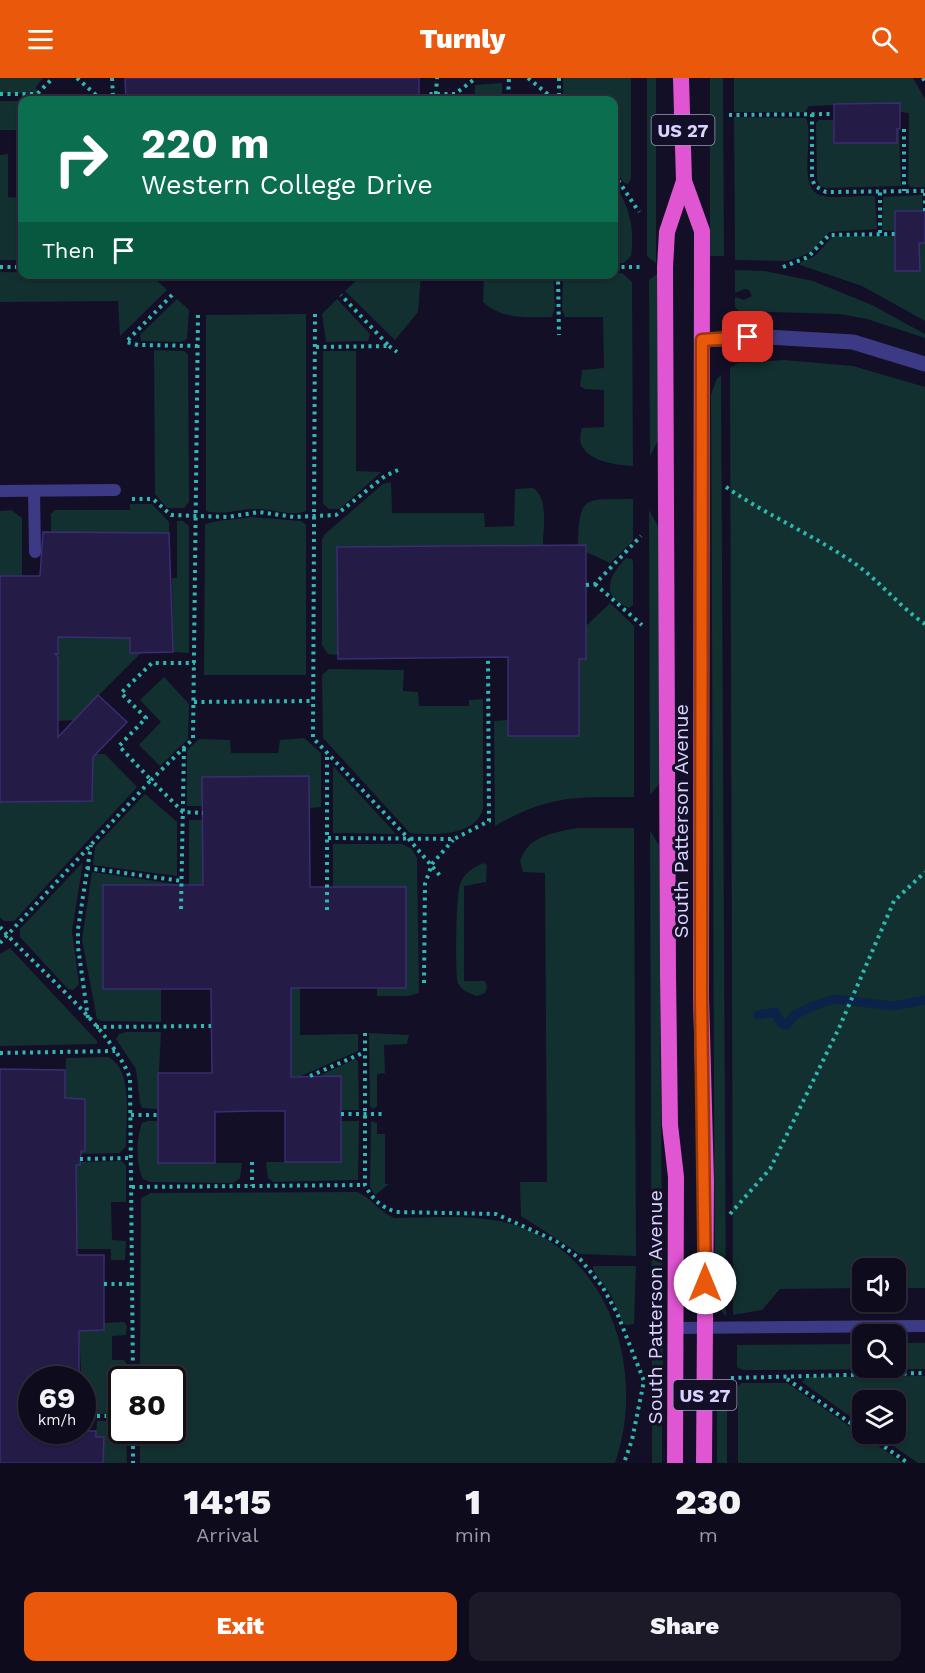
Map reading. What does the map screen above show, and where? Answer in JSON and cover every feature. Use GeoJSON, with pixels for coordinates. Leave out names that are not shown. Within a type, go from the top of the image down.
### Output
{"type":"FeatureCollection","features":[{"type":"Feature","properties":{"kind":"highway","name":"South Patterson Avenue"},"geometry":{"type":"LineString","coordinates":[[681,78],[684,181],[702,231],[701,996],[706,1182],[704,1463]]}},
{"type":"Feature","properties":{"kind":"highway","name":"South Patterson Avenue"},"geometry":{"type":"LineString","coordinates":[[675,1463],[676,1177],[670,1125],[668,974],[665,267],[667,232],[684,181]]}},
{"type":"Feature","properties":{"kind":"street"},"geometry":{"type":"LineString","coordinates":[[702,340],[767,337],[854,342],[925,364]]}},
{"type":"Feature","properties":{"kind":"lane"},"geometry":{"type":"LineString","coordinates":[[0,491],[115,490]]}},
{"type":"Feature","properties":{"kind":"lane"},"geometry":{"type":"LineString","coordinates":[[34,491],[35,552]]}},
{"type":"Feature","properties":{"kind":"lane"},"geometry":{"type":"LineString","coordinates":[[675,1328],[925,1326]]}},
{"type":"Feature","properties":{"kind":"path"},"geometry":{"type":"LineString","coordinates":[[0,94],[36,94],[54,78]]}},
{"type":"Feature","properties":{"kind":"path"},"geometry":{"type":"LineString","coordinates":[[77,78],[97,96],[126,96]]}},
{"type":"Feature","properties":{"kind":"path"},"geometry":{"type":"LineString","coordinates":[[112,78],[112,96]]}},
{"type":"Feature","properties":{"kind":"path"},"geometry":{"type":"LineString","coordinates":[[436,94],[437,78]]}},
{"type":"Feature","properties":{"kind":"path"},"geometry":{"type":"LineString","coordinates":[[428,96],[428,94],[455,94],[476,78]]}},
{"type":"Feature","properties":{"kind":"path"},"geometry":{"type":"LineString","coordinates":[[508,96],[509,78]]}},
{"type":"Feature","properties":{"kind":"path"},"geometry":{"type":"LineString","coordinates":[[528,78],[552,96]]}},
{"type":"Feature","properties":{"kind":"path"},"geometry":{"type":"LineString","coordinates":[[557,96],[559,78]]}},
{"type":"Feature","properties":{"kind":"path"},"geometry":{"type":"LineString","coordinates":[[812,114],[812,179],[815,186],[825,192],[925,191],[925,211]]}},
{"type":"Feature","properties":{"kind":"path"},"geometry":{"type":"LineString","coordinates":[[729,115],[833,114]]}},
{"type":"Feature","properties":{"kind":"path"},"geometry":{"type":"LineString","coordinates":[[904,129],[904,191]]}},
{"type":"Feature","properties":{"kind":"path"},"geometry":{"type":"LineString","coordinates":[[618,180],[639,213]]}},
{"type":"Feature","properties":{"kind":"path"},"geometry":{"type":"LineString","coordinates":[[880,191],[880,233]]}},
{"type":"Feature","properties":{"kind":"path"},"geometry":{"type":"LineString","coordinates":[[783,267],[808,257],[829,235],[895,234]]}},
{"type":"Feature","properties":{"kind":"path"},"geometry":{"type":"LineString","coordinates":[[0,267],[18,267]]}},
{"type":"Feature","properties":{"kind":"path"},"geometry":{"type":"LineString","coordinates":[[618,267],[648,267]]}},
{"type":"Feature","properties":{"kind":"path"},"geometry":{"type":"LineString","coordinates":[[558,279],[560,334]]}},
{"type":"Feature","properties":{"kind":"path"},"geometry":{"type":"LineString","coordinates":[[172,295],[126,342],[138,345],[198,346]]}},
{"type":"Feature","properties":{"kind":"path"},"geometry":{"type":"LineString","coordinates":[[341,295],[397,352]]}},
{"type":"Feature","properties":{"kind":"path"},"geometry":{"type":"LineString","coordinates":[[315,314],[313,738],[432,864],[442,878]]}},
{"type":"Feature","properties":{"kind":"path"},"geometry":{"type":"LineString","coordinates":[[0,943],[193,738],[198,315]]}},
{"type":"Feature","properties":{"kind":"path"},"geometry":{"type":"LineString","coordinates":[[316,347],[389,346]]}},
{"type":"Feature","properties":{"kind":"path"},"geometry":{"type":"LineString","coordinates":[[115,490],[131,499],[153,499],[171,515],[228,517],[259,512],[314,516],[336,515],[385,476],[398,470]]}},
{"type":"Feature","properties":{"kind":"path"},"geometry":{"type":"LineString","coordinates":[[726,487],[755,507],[849,559],[877,579],[904,608],[925,624]]}},
{"type":"Feature","properties":{"kind":"path"},"geometry":{"type":"LineString","coordinates":[[586,585],[596,584],[641,536]]}},
{"type":"Feature","properties":{"kind":"path"},"geometry":{"type":"LineString","coordinates":[[596,584],[642,625]]}},
{"type":"Feature","properties":{"kind":"path"},"geometry":{"type":"LineString","coordinates":[[424,983],[425,884],[432,864],[454,839],[489,821],[488,657]]}},
{"type":"Feature","properties":{"kind":"path"},"geometry":{"type":"LineString","coordinates":[[195,663],[152,663],[121,693],[146,718],[119,746],[183,812],[202,813]]}},
{"type":"Feature","properties":{"kind":"path"},"geometry":{"type":"LineString","coordinates":[[194,702],[313,701]]}},
{"type":"Feature","properties":{"kind":"path"},"geometry":{"type":"LineString","coordinates":[[182,909],[184,746]]}},
{"type":"Feature","properties":{"kind":"path"},"geometry":{"type":"LineString","coordinates":[[327,751],[327,910]]}},
{"type":"Feature","properties":{"kind":"path"},"geometry":{"type":"LineString","coordinates":[[328,838],[454,839]]}},
{"type":"Feature","properties":{"kind":"path"},"geometry":{"type":"LineString","coordinates":[[88,1019],[78,947],[78,929],[91,845]]}},
{"type":"Feature","properties":{"kind":"path"},"geometry":{"type":"LineString","coordinates":[[87,868],[182,880]]}},
{"type":"Feature","properties":{"kind":"path"},"geometry":{"type":"LineString","coordinates":[[729,1215],[770,1169],[839,1028],[894,901],[925,872]]}},
{"type":"Feature","properties":{"kind":"path"},"geometry":{"type":"LineString","coordinates":[[0,927],[95,1027],[124,1061],[130,1078],[133,1366]]}},
{"type":"Feature","properties":{"kind":"path"},"geometry":{"type":"LineString","coordinates":[[0,935],[7,935]]}},
{"type":"Feature","properties":{"kind":"path"},"geometry":{"type":"LineString","coordinates":[[95,1027],[212,1026]]}},
{"type":"Feature","properties":{"kind":"path"},"geometry":{"type":"LineString","coordinates":[[365,1033],[365,1185],[373,1198],[384,1208],[396,1212],[496,1214],[556,1241],[580,1259],[602,1286],[617,1313],[644,1381],[632,1440],[624,1463]]}},
{"type":"Feature","properties":{"kind":"path"},"geometry":{"type":"LineString","coordinates":[[0,1053],[115,1051]]}},
{"type":"Feature","properties":{"kind":"path"},"geometry":{"type":"LineString","coordinates":[[309,1076],[364,1052]]}},
{"type":"Feature","properties":{"kind":"path"},"geometry":{"type":"LineString","coordinates":[[131,1114],[158,1115]]}},
{"type":"Feature","properties":{"kind":"path"},"geometry":{"type":"LineString","coordinates":[[341,1114],[385,1114]]}},
{"type":"Feature","properties":{"kind":"path"},"geometry":{"type":"LineString","coordinates":[[80,1159],[131,1158]]}},
{"type":"Feature","properties":{"kind":"path"},"geometry":{"type":"LineString","coordinates":[[252,1162],[252,1186]]}},
{"type":"Feature","properties":{"kind":"path"},"geometry":{"type":"LineString","coordinates":[[132,1187],[365,1185]]}},
{"type":"Feature","properties":{"kind":"path"},"geometry":{"type":"LineString","coordinates":[[104,1284],[132,1284]]}},
{"type":"Feature","properties":{"kind":"path"},"geometry":{"type":"LineString","coordinates":[[731,1378],[925,1373]]}},
{"type":"Feature","properties":{"kind":"path"},"geometry":{"type":"LineString","coordinates":[[786,1378],[852,1424]]}},
{"type":"Feature","properties":{"kind":"path"},"geometry":{"type":"LineString","coordinates":[[133,1444],[133,1463]]}},
{"type":"Feature","properties":{"kind":"path"},"geometry":{"type":"LineString","coordinates":[[880,1444],[908,1463]]}},
{"type":"Feature","properties":{"kind":"green space"},"geometry":{"type":"Polygon","coordinates":[[[0,78],[43,78],[36,87],[37,94],[0,93],[0,78]]]}},
{"type":"Feature","properties":{"kind":"green space"},"geometry":{"type":"Polygon","coordinates":[[[563,78],[631,78],[631,179],[628,184],[624,183],[618,174],[618,96],[563,96],[563,78]]]}},
{"type":"Feature","properties":{"kind":"green space"},"geometry":{"type":"Polygon","coordinates":[[[647,78],[656,78],[656,263],[647,256],[647,78]]]}},
{"type":"Feature","properties":{"kind":"green space"},"geometry":{"type":"Polygon","coordinates":[[[710,78],[723,78],[724,256],[710,256],[710,78]]]}},
{"type":"Feature","properties":{"kind":"green space"},"geometry":{"type":"Polygon","coordinates":[[[734,78],[913,78],[925,99],[925,187],[911,187],[908,184],[909,113],[900,112],[899,103],[809,106],[805,112],[734,112],[734,78]]]}},
{"type":"Feature","properties":{"kind":"green space"},"geometry":{"type":"Polygon","coordinates":[[[502,83],[502,96],[475,96],[475,85],[502,83]]]}},
{"type":"Feature","properties":{"kind":"green space"},"geometry":{"type":"Polygon","coordinates":[[[0,101],[18,101],[18,130],[0,130],[0,101]]]}},
{"type":"Feature","properties":{"kind":"green space"},"geometry":{"type":"Polygon","coordinates":[[[734,117],[806,118],[809,137],[808,174],[815,192],[829,197],[875,196],[877,229],[829,232],[811,252],[786,261],[735,260],[734,117]]]}},
{"type":"Feature","properties":{"kind":"green space"},"geometry":{"type":"Polygon","coordinates":[[[819,120],[833,120],[834,143],[897,143],[897,129],[899,129],[901,186],[825,188],[820,186],[817,180],[816,123],[819,120]]]}},
{"type":"Feature","properties":{"kind":"green space"},"geometry":{"type":"Polygon","coordinates":[[[8,154],[8,197],[18,198],[18,260],[0,260],[0,155],[8,154]]]}},
{"type":"Feature","properties":{"kind":"green space"},"geometry":{"type":"Polygon","coordinates":[[[618,190],[630,217],[632,236],[631,256],[624,263],[618,263],[618,190]]]}},
{"type":"Feature","properties":{"kind":"green space"},"geometry":{"type":"Polygon","coordinates":[[[922,195],[923,211],[895,211],[895,231],[882,230],[883,197],[922,195]]]}},
{"type":"Feature","properties":{"kind":"green space"},"geometry":{"type":"Polygon","coordinates":[[[833,236],[895,236],[895,271],[919,271],[919,243],[925,243],[925,321],[862,286],[800,265],[801,262],[815,256],[833,236]]]}},
{"type":"Feature","properties":{"kind":"green space"},"geometry":{"type":"Polygon","coordinates":[[[735,270],[765,271],[813,281],[872,305],[925,334],[925,338],[867,319],[840,314],[739,311],[735,307],[735,297],[744,300],[752,296],[749,290],[745,289],[735,293],[735,270]]]}},
{"type":"Feature","properties":{"kind":"green space"},"geometry":{"type":"Polygon","coordinates":[[[0,272],[18,272],[18,279],[155,279],[167,290],[120,336],[118,301],[0,302],[0,272]]]}},
{"type":"Feature","properties":{"kind":"green space"},"geometry":{"type":"Polygon","coordinates":[[[618,273],[622,273],[632,282],[633,466],[605,462],[588,453],[583,447],[580,438],[582,428],[604,427],[604,390],[585,389],[580,386],[582,370],[604,368],[603,317],[565,317],[562,310],[563,279],[618,279],[618,273]]]}},
{"type":"Feature","properties":{"kind":"green space"},"geometry":{"type":"Polygon","coordinates":[[[657,274],[659,439],[650,456],[649,280],[657,274]]]}},
{"type":"Feature","properties":{"kind":"green space"},"geometry":{"type":"Polygon","coordinates":[[[358,279],[421,279],[418,312],[395,340],[345,291],[358,279]]]}},
{"type":"Feature","properties":{"kind":"green space"},"geometry":{"type":"Polygon","coordinates":[[[484,279],[553,279],[555,307],[552,317],[507,315],[490,308],[483,302],[484,279]]]}},
{"type":"Feature","properties":{"kind":"green space"},"geometry":{"type":"Polygon","coordinates":[[[177,299],[189,310],[187,339],[181,342],[141,341],[140,335],[177,299]]]}},
{"type":"Feature","properties":{"kind":"green space"},"geometry":{"type":"Polygon","coordinates":[[[337,299],[370,334],[368,341],[326,342],[322,314],[337,299]]]}},
{"type":"Feature","properties":{"kind":"green space"},"geometry":{"type":"Polygon","coordinates":[[[306,314],[306,511],[288,513],[258,509],[219,513],[206,511],[206,315],[306,314]]]}},
{"type":"Feature","properties":{"kind":"green space"},"geometry":{"type":"Polygon","coordinates":[[[154,350],[184,351],[188,355],[189,502],[184,508],[167,508],[155,494],[154,350]]]}},
{"type":"Feature","properties":{"kind":"green space"},"geometry":{"type":"Polygon","coordinates":[[[323,351],[356,351],[356,471],[381,472],[340,509],[329,509],[323,503],[323,351]]]}},
{"type":"Feature","properties":{"kind":"green space"},"geometry":{"type":"Polygon","coordinates":[[[784,360],[853,366],[925,387],[925,1288],[906,1288],[906,1258],[852,1258],[852,1288],[780,1289],[762,1310],[733,1315],[730,368],[738,363],[784,360]]]}},
{"type":"Feature","properties":{"kind":"green space"},"geometry":{"type":"Polygon","coordinates":[[[721,375],[726,1316],[715,1304],[711,395],[716,380],[721,375]]]}},
{"type":"Feature","properties":{"kind":"green space"},"geometry":{"type":"Polygon","coordinates":[[[391,482],[392,513],[484,513],[485,527],[514,526],[515,489],[533,488],[538,493],[543,506],[543,545],[337,547],[338,655],[328,654],[322,645],[322,540],[325,534],[383,484],[391,482]]]}},
{"type":"Feature","properties":{"kind":"green space"},"geometry":{"type":"Polygon","coordinates":[[[604,499],[633,499],[633,541],[610,563],[586,552],[578,545],[580,516],[588,503],[604,499]]]}},
{"type":"Feature","properties":{"kind":"green space"},"geometry":{"type":"Polygon","coordinates":[[[130,504],[152,504],[169,522],[169,533],[51,532],[51,514],[55,510],[130,510],[130,504]]]}},
{"type":"Feature","properties":{"kind":"green space"},"geometry":{"type":"Polygon","coordinates":[[[11,510],[22,518],[22,576],[0,576],[0,511],[11,510]]]}},
{"type":"Feature","properties":{"kind":"green space"},"geometry":{"type":"Polygon","coordinates":[[[649,510],[659,528],[660,783],[650,795],[649,510]]]}},
{"type":"Feature","properties":{"kind":"green space"},"geometry":{"type":"Polygon","coordinates":[[[252,517],[301,521],[306,525],[306,675],[204,675],[205,525],[252,517]]]}},
{"type":"Feature","properties":{"kind":"green space"},"geometry":{"type":"Polygon","coordinates":[[[177,521],[183,521],[189,526],[189,653],[173,652],[172,578],[177,578],[177,521]]]}},
{"type":"Feature","properties":{"kind":"green space"},"geometry":{"type":"Polygon","coordinates":[[[626,558],[632,559],[633,562],[633,605],[629,608],[613,598],[610,592],[615,572],[626,558]]]}},
{"type":"Feature","properties":{"kind":"green space"},"geometry":{"type":"Polygon","coordinates":[[[610,603],[634,626],[634,797],[578,798],[547,803],[531,808],[495,826],[494,721],[508,720],[509,736],[579,736],[579,659],[586,658],[586,626],[610,603]]]}},
{"type":"Feature","properties":{"kind":"green space"},"geometry":{"type":"Polygon","coordinates":[[[58,637],[130,638],[130,652],[142,652],[74,720],[58,721],[58,637]]]}},
{"type":"Feature","properties":{"kind":"green space"},"geometry":{"type":"Polygon","coordinates":[[[329,669],[404,670],[403,691],[418,692],[419,706],[469,706],[469,700],[483,699],[483,809],[479,818],[471,825],[452,832],[410,833],[323,738],[322,675],[329,669]]]}},
{"type":"Feature","properties":{"kind":"green space"},"geometry":{"type":"Polygon","coordinates":[[[164,677],[189,704],[188,739],[160,766],[139,745],[161,722],[140,700],[164,677]]]}},
{"type":"Feature","properties":{"kind":"green space"},"geometry":{"type":"Polygon","coordinates":[[[304,738],[321,753],[321,807],[310,808],[309,776],[203,777],[202,806],[187,806],[187,750],[199,739],[230,740],[231,753],[278,753],[280,740],[304,738]]]}},
{"type":"Feature","properties":{"kind":"green space"},"geometry":{"type":"Polygon","coordinates":[[[94,754],[105,754],[137,787],[14,921],[4,921],[0,917],[0,802],[92,801],[93,764],[85,764],[94,754]]]}},
{"type":"Feature","properties":{"kind":"green space"},"geometry":{"type":"Polygon","coordinates":[[[333,766],[396,834],[333,833],[333,766]]]}},
{"type":"Feature","properties":{"kind":"green space"},"geometry":{"type":"Polygon","coordinates":[[[145,794],[177,822],[177,876],[93,865],[95,847],[145,794]]]}},
{"type":"Feature","properties":{"kind":"green space"},"geometry":{"type":"Polygon","coordinates":[[[189,820],[203,820],[203,896],[189,896],[189,820]]]}},
{"type":"Feature","properties":{"kind":"green space"},"geometry":{"type":"Polygon","coordinates":[[[577,828],[634,828],[636,1256],[580,1254],[521,1216],[520,1182],[547,1182],[545,873],[523,872],[520,861],[524,852],[536,840],[577,828]]]}},
{"type":"Feature","properties":{"kind":"green space"},"geometry":{"type":"Polygon","coordinates":[[[650,831],[659,845],[663,1375],[655,1374],[652,1369],[650,831]]]}},
{"type":"Feature","properties":{"kind":"green space"},"geometry":{"type":"Polygon","coordinates":[[[333,844],[402,844],[412,849],[417,858],[419,993],[408,996],[377,996],[377,988],[333,910],[333,844]]]}},
{"type":"Feature","properties":{"kind":"green space"},"geometry":{"type":"Polygon","coordinates":[[[83,862],[72,931],[79,984],[73,990],[68,989],[20,937],[20,929],[83,862]]]}},
{"type":"Feature","properties":{"kind":"green space"},"geometry":{"type":"Polygon","coordinates":[[[483,863],[487,865],[486,882],[464,886],[464,981],[485,981],[487,987],[485,993],[477,996],[463,990],[458,983],[457,917],[460,884],[469,871],[483,863]]]}},
{"type":"Feature","properties":{"kind":"green space"},"geometry":{"type":"Polygon","coordinates":[[[92,872],[176,884],[177,908],[103,886],[103,989],[161,989],[161,1022],[101,1021],[97,1019],[82,940],[92,872]]]}},
{"type":"Feature","properties":{"kind":"green space"},"geometry":{"type":"Polygon","coordinates":[[[10,948],[97,1041],[97,1044],[0,1046],[0,954],[10,948]]]}},
{"type":"Feature","properties":{"kind":"green space"},"geometry":{"type":"Polygon","coordinates":[[[291,988],[300,988],[300,1035],[358,1034],[358,1051],[301,1076],[291,1076],[291,988]]]}},
{"type":"Feature","properties":{"kind":"green space"},"geometry":{"type":"Polygon","coordinates":[[[161,1032],[157,1109],[142,1108],[136,1069],[116,1039],[119,1034],[161,1032]]]}},
{"type":"Feature","properties":{"kind":"green space"},"geometry":{"type":"Polygon","coordinates":[[[369,1033],[409,1035],[407,1044],[384,1045],[385,1073],[377,1074],[377,1106],[373,1109],[370,1106],[369,1033]]]}},
{"type":"Feature","properties":{"kind":"green space"},"geometry":{"type":"Polygon","coordinates":[[[107,1057],[116,1062],[125,1083],[126,1146],[120,1153],[80,1154],[85,1151],[85,1099],[65,1098],[66,1058],[107,1057]]]}},
{"type":"Feature","properties":{"kind":"green space"},"geometry":{"type":"Polygon","coordinates":[[[355,1059],[358,1061],[359,1110],[341,1110],[341,1076],[319,1076],[355,1059]]]}},
{"type":"Feature","properties":{"kind":"green space"},"geometry":{"type":"Polygon","coordinates":[[[158,1121],[158,1163],[242,1163],[240,1178],[233,1183],[150,1182],[143,1179],[138,1159],[138,1144],[142,1123],[158,1121]]]}},
{"type":"Feature","properties":{"kind":"green space"},"geometry":{"type":"Polygon","coordinates":[[[341,1121],[359,1121],[358,1180],[273,1182],[268,1178],[266,1162],[341,1162],[341,1121]]]}},
{"type":"Feature","properties":{"kind":"green space"},"geometry":{"type":"Polygon","coordinates":[[[371,1121],[377,1123],[377,1134],[385,1134],[385,1184],[389,1184],[375,1195],[370,1187],[371,1121]]]}},
{"type":"Feature","properties":{"kind":"green space"},"geometry":{"type":"Polygon","coordinates":[[[121,1161],[126,1165],[126,1202],[111,1202],[112,1240],[126,1241],[125,1260],[111,1260],[111,1249],[76,1249],[76,1165],[80,1162],[121,1161]]]}},
{"type":"Feature","properties":{"kind":"green space"},"geometry":{"type":"Polygon","coordinates":[[[357,1192],[394,1218],[465,1217],[494,1220],[543,1237],[572,1259],[595,1287],[612,1319],[622,1354],[626,1390],[624,1427],[615,1463],[140,1463],[140,1444],[186,1444],[186,1366],[140,1366],[141,1198],[151,1193],[357,1192]]]}},
{"type":"Feature","properties":{"kind":"green space"},"geometry":{"type":"Polygon","coordinates":[[[593,1266],[636,1266],[634,1324],[626,1325],[622,1322],[611,1295],[593,1270],[593,1266]]]}},
{"type":"Feature","properties":{"kind":"green space"},"geometry":{"type":"Polygon","coordinates":[[[124,1322],[127,1326],[126,1335],[112,1336],[112,1360],[124,1360],[126,1366],[108,1366],[108,1414],[96,1414],[96,1366],[81,1366],[79,1330],[104,1330],[104,1323],[124,1322]]]}},
{"type":"Feature","properties":{"kind":"green space"},"geometry":{"type":"Polygon","coordinates":[[[906,1343],[925,1343],[925,1369],[906,1369],[906,1343]]]}},
{"type":"Feature","properties":{"kind":"green space"},"geometry":{"type":"Polygon","coordinates":[[[852,1344],[852,1369],[743,1370],[737,1367],[737,1345],[852,1344]]]}},
{"type":"Feature","properties":{"kind":"green space"},"geometry":{"type":"Polygon","coordinates":[[[906,1376],[925,1376],[925,1463],[918,1463],[890,1444],[906,1444],[906,1390],[852,1390],[852,1418],[802,1382],[806,1377],[906,1378],[906,1376]]]}},
{"type":"Feature","properties":{"kind":"green space"},"geometry":{"type":"Polygon","coordinates":[[[741,1383],[787,1383],[852,1428],[852,1444],[875,1444],[903,1463],[738,1463],[738,1387],[741,1383]]]}},
{"type":"Feature","properties":{"kind":"green space"},"geometry":{"type":"Polygon","coordinates":[[[717,1386],[723,1386],[727,1391],[727,1463],[717,1463],[717,1386]]]}},
{"type":"Feature","properties":{"kind":"green space"},"geometry":{"type":"Polygon","coordinates":[[[662,1387],[662,1463],[652,1463],[652,1392],[662,1387]]]}},
{"type":"Feature","properties":{"kind":"green space"},"geometry":{"type":"Polygon","coordinates":[[[97,1421],[108,1421],[108,1444],[126,1444],[127,1463],[103,1463],[104,1437],[96,1437],[97,1421]]]}},
{"type":"Feature","properties":{"kind":"building"},"geometry":{"type":"Polygon","coordinates":[[[125,78],[419,78],[419,96],[126,96],[125,78]]]}},
{"type":"Feature","properties":{"kind":"building"},"geometry":{"type":"Polygon","coordinates":[[[900,103],[900,129],[897,129],[897,143],[834,143],[834,104],[900,103]]]}},
{"type":"Feature","properties":{"kind":"building"},"geometry":{"type":"Polygon","coordinates":[[[895,211],[925,211],[925,243],[919,243],[920,271],[895,271],[895,211]]]}},
{"type":"Feature","properties":{"kind":"building"},"geometry":{"type":"Polygon","coordinates":[[[43,532],[169,533],[173,652],[130,653],[130,638],[58,637],[58,654],[55,654],[58,657],[58,737],[98,695],[127,722],[93,757],[92,801],[0,802],[0,576],[40,576],[43,532]]]}},
{"type":"Feature","properties":{"kind":"building"},"geometry":{"type":"Polygon","coordinates":[[[586,545],[586,659],[579,659],[579,736],[508,736],[508,657],[338,659],[337,547],[586,545]]]}},
{"type":"Feature","properties":{"kind":"building"},"geometry":{"type":"Polygon","coordinates":[[[309,776],[310,887],[406,887],[406,988],[291,988],[291,1077],[341,1076],[341,1162],[285,1162],[285,1111],[252,1111],[215,1112],[215,1163],[158,1163],[158,1073],[212,1073],[211,989],[103,989],[103,885],[203,885],[202,777],[309,776]]]}},
{"type":"Feature","properties":{"kind":"building"},"geometry":{"type":"Polygon","coordinates":[[[0,1069],[65,1070],[65,1098],[85,1099],[85,1151],[81,1151],[80,1165],[76,1165],[77,1255],[104,1255],[104,1330],[79,1331],[79,1366],[18,1366],[18,1444],[96,1444],[96,1437],[104,1437],[103,1463],[0,1463],[0,1069]]]}},
{"type":"Feature","properties":{"kind":"waterway"},"geometry":{"type":"LineString","coordinates":[[758,1015],[775,1012],[781,1023],[786,1025],[795,1015],[835,999],[893,1006],[925,1000]]}},
{"type":"Feature","properties":{"kind":"route"},"geometry":{"type":"LineString","coordinates":[[705,1283],[706,1182],[701,996],[702,340],[748,337]]}}]}
